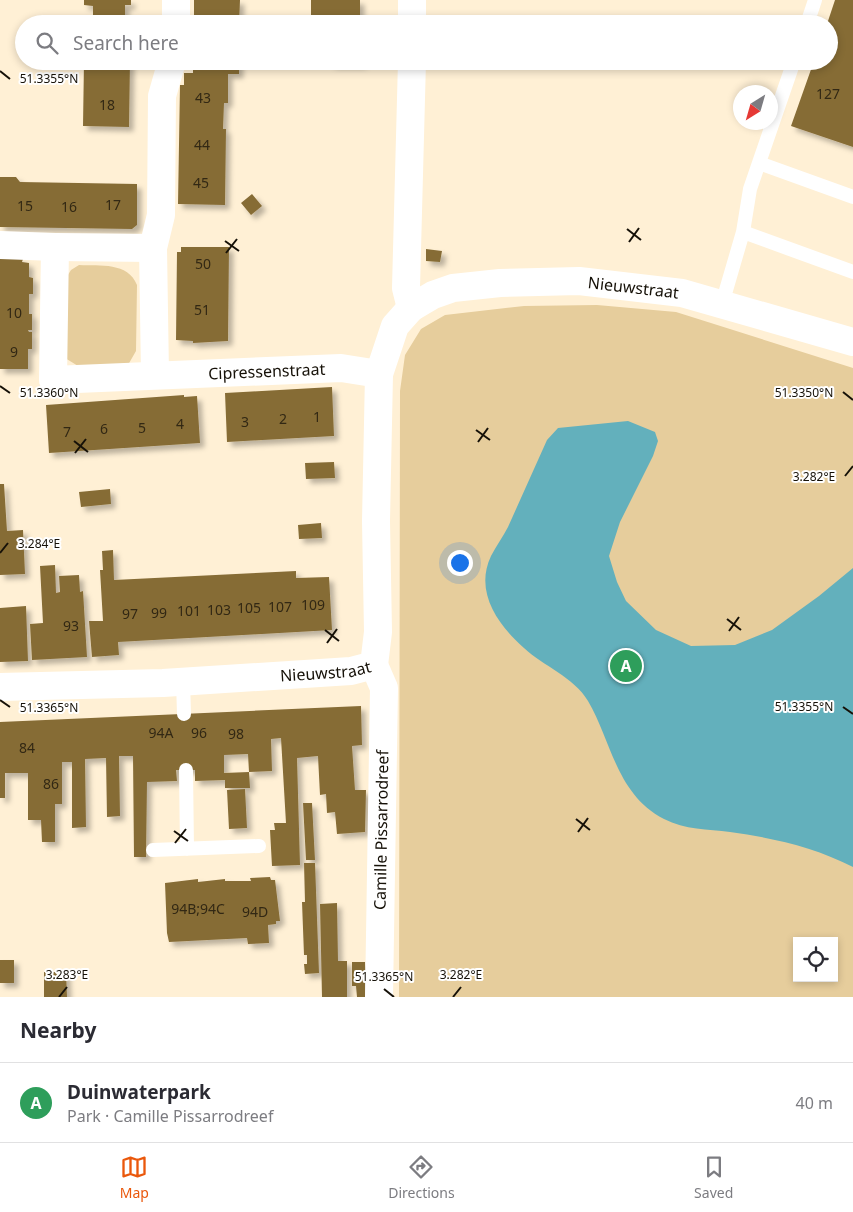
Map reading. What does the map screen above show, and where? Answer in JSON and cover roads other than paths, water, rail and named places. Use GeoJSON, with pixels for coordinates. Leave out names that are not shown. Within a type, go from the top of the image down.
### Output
{"type":"FeatureCollection","features":[{"type":"Feature","properties":{"kind":"street"},"geometry":{"type":"LineString","coordinates":[[176,0],[176,15]]}},
{"type":"Feature","properties":{"kind":"street"},"geometry":{"type":"LineString","coordinates":[[412,0],[412,15]]}},
{"type":"Feature","properties":{"kind":"street"},"geometry":{"type":"LineString","coordinates":[[155,374],[153,248],[161,215],[162,96],[169,70]]}},
{"type":"Feature","properties":{"kind":"street"},"geometry":{"type":"LineString","coordinates":[[411,308],[406,288],[412,70]]}},
{"type":"Feature","properties":{"kind":"street"},"geometry":{"type":"LineString","coordinates":[[0,245],[153,248]]}},
{"type":"Feature","properties":{"kind":"street","name":"Cipressenstraat"},"geometry":{"type":"LineString","coordinates":[[55,247],[53,380],[155,374],[341,368],[380,374]]}},
{"type":"Feature","properties":{"kind":"street","name":"Nieuwstraat"},"geometry":{"type":"LineString","coordinates":[[0,687],[183,682],[351,671],[374,665],[378,632],[376,521],[380,374],[395,326],[411,308],[433,295],[453,288],[500,283],[569,281],[682,293],[853,342]]}},
{"type":"Feature","properties":{"kind":"street","name":"Camille Pissarrodreef"},"geometry":{"type":"LineString","coordinates":[[374,665],[384,688],[378,997]]}},
{"type":"Feature","properties":{"kind":"lane"},"geometry":{"type":"LineString","coordinates":[[810,15],[815,0]]}},
{"type":"Feature","properties":{"kind":"lane"},"geometry":{"type":"LineString","coordinates":[[722,304],[743,232],[750,189],[791,70]]}},
{"type":"Feature","properties":{"kind":"lane"},"geometry":{"type":"LineString","coordinates":[[759,162],[853,197]]}},
{"type":"Feature","properties":{"kind":"lane"},"geometry":{"type":"LineString","coordinates":[[743,232],[853,272]]}},
{"type":"Feature","properties":{"kind":"lane"},"geometry":{"type":"LineString","coordinates":[[183,682],[184,714]]}},
{"type":"Feature","properties":{"kind":"lane"},"geometry":{"type":"LineString","coordinates":[[186,770],[187,849]]}},
{"type":"Feature","properties":{"kind":"lane"},"geometry":{"type":"LineString","coordinates":[[153,850],[259,846]]}},
{"type":"Feature","properties":{"kind":"water"},"geometry":{"type":"Polygon","coordinates":[[[628,421],[655,432],[658,441],[653,456],[620,522],[609,556],[617,582],[626,601],[656,630],[691,646],[735,645],[772,630],[819,596],[853,568],[853,867],[823,854],[778,840],[746,834],[697,829],[672,823],[648,808],[635,796],[625,781],[596,717],[582,693],[567,678],[540,660],[514,639],[491,607],[485,582],[486,569],[491,556],[508,527],[547,440],[558,428],[628,421]]]}},
{"type":"Feature","properties":{"kind":"place","name":"Duinwaterpark"},"geometry":{"type":"Point","coordinates":[626,666]}}]}
